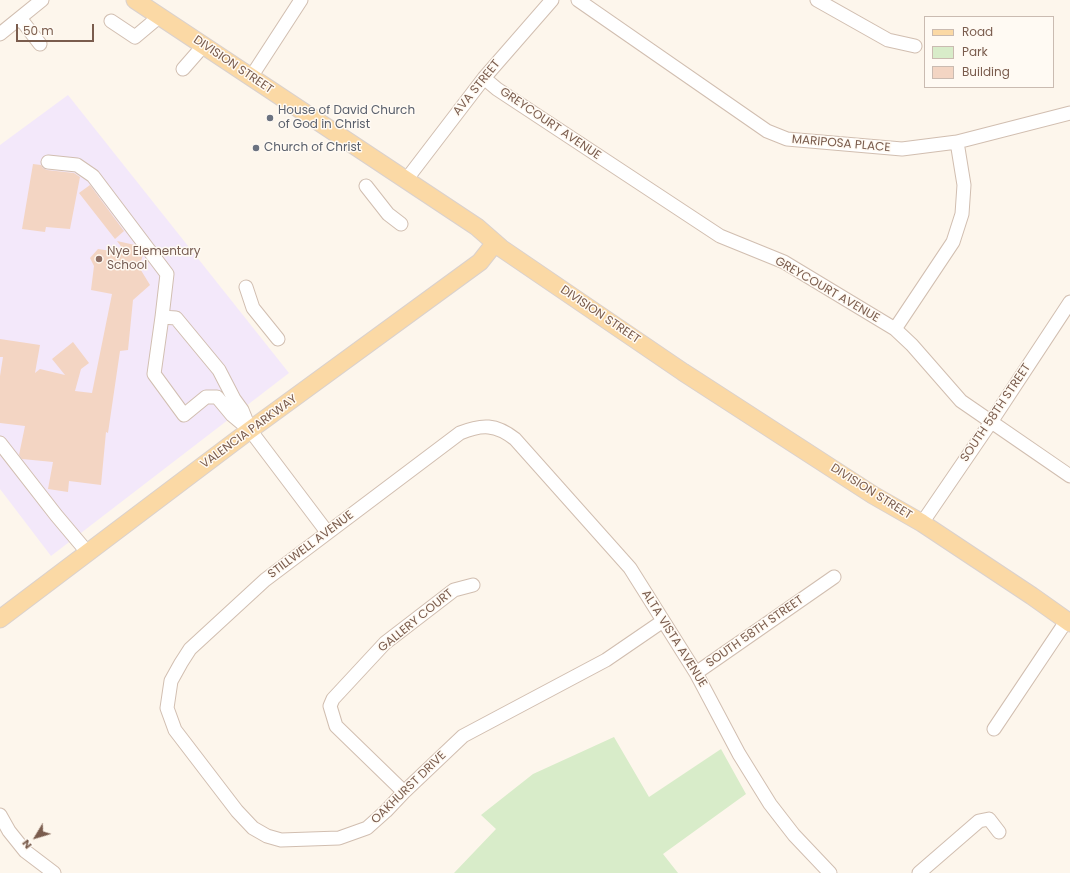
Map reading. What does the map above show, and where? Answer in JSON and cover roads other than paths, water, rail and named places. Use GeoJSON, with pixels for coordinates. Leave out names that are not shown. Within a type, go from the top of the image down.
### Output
{"type":"FeatureCollection","features":[{"type":"Feature","properties":{"kind":"main road","name":"DIVISION STREET"},"geometry":{"type":"LineString","coordinates":[[135,0],[477,227],[495,243],[683,372],[873,495],[922,523],[1069,622]]}},
{"type":"Feature","properties":{"kind":"main road","name":"VALENCIA PARKWAY"},"geometry":{"type":"LineString","coordinates":[[0,619],[250,430],[480,262],[495,243]]}},
{"type":"Feature","properties":{"kind":"street"},"geometry":{"type":"LineString","coordinates":[[0,34],[42,0]]}},
{"type":"Feature","properties":{"kind":"street"},"geometry":{"type":"LineString","coordinates":[[251,76],[301,0]]}},
{"type":"Feature","properties":{"kind":"street","name":"AVA STREET"},"geometry":{"type":"LineString","coordinates":[[406,180],[484,78],[552,0]]}},
{"type":"Feature","properties":{"kind":"street","name":"MARIPOSA PLACE"},"geometry":{"type":"LineString","coordinates":[[578,0],[767,131],[787,139],[902,149],[957,142],[1070,113]]}},
{"type":"Feature","properties":{"kind":"street"},"geometry":{"type":"LineString","coordinates":[[817,0],[888,40],[915,46]]}},
{"type":"Feature","properties":{"kind":"street"},"geometry":{"type":"LineString","coordinates":[[111,21],[135,37],[160,16]]}},
{"type":"Feature","properties":{"kind":"street"},"geometry":{"type":"LineString","coordinates":[[20,18],[40,44]]}},
{"type":"Feature","properties":{"kind":"street"},"geometry":{"type":"LineString","coordinates":[[183,69],[204,45]]}},
{"type":"Feature","properties":{"kind":"street","name":"GREYCOURT AVENUE"},"geometry":{"type":"LineString","coordinates":[[484,78],[497,89],[720,236],[784,262],[895,329],[912,345],[961,401],[1070,476]]}},
{"type":"Feature","properties":{"kind":"street"},"geometry":{"type":"LineString","coordinates":[[895,329],[953,242],[962,214],[964,185],[957,142]]}},
{"type":"Feature","properties":{"kind":"street"},"geometry":{"type":"LineString","coordinates":[[48,162],[77,165],[93,176],[167,274],[154,374],[184,415],[206,397],[217,397],[232,415],[250,430],[327,532]]}},
{"type":"Feature","properties":{"kind":"street"},"geometry":{"type":"LineString","coordinates":[[366,186],[388,214],[402,224]]}},
{"type":"Feature","properties":{"kind":"street"},"geometry":{"type":"LineString","coordinates":[[246,287],[253,308],[278,339]]}},
{"type":"Feature","properties":{"kind":"street","name":"SOUTH 58TH STREET"},"geometry":{"type":"LineString","coordinates":[[922,523],[1070,302]]}},
{"type":"Feature","properties":{"kind":"street"},"geometry":{"type":"LineString","coordinates":[[162,317],[176,318],[219,370],[234,399],[242,410],[250,430]]}},
{"type":"Feature","properties":{"kind":"street","name":"STILLWELL AVENUE"},"geometry":{"type":"LineString","coordinates":[[168,703],[171,681],[180,663],[190,649],[265,580],[460,433],[474,427],[491,427]]}},
{"type":"Feature","properties":{"kind":"street","name":"ALTA VISTA AVENUE"},"geometry":{"type":"LineString","coordinates":[[491,427],[507,432],[515,439],[626,564],[696,673],[739,754],[770,804],[794,835],[830,873]]}},
{"type":"Feature","properties":{"kind":"street"},"geometry":{"type":"LineString","coordinates":[[0,443],[56,515],[88,553]]}},
{"type":"Feature","properties":{"kind":"street","name":"SOUTH 58TH STREET"},"geometry":{"type":"LineString","coordinates":[[696,673],[834,577]]}},
{"type":"Feature","properties":{"kind":"street","name":"GALLERY COURT"},"geometry":{"type":"LineString","coordinates":[[404,792],[336,726],[330,706],[333,699],[385,643],[454,590],[473,585]]}},
{"type":"Feature","properties":{"kind":"street","name":"OAKHURST DRIVE"},"geometry":{"type":"LineString","coordinates":[[168,703],[167,708],[175,730],[237,810],[253,828],[267,836],[281,840],[339,838],[367,828],[463,736],[606,660],[663,621]]}},
{"type":"Feature","properties":{"kind":"street"},"geometry":{"type":"LineString","coordinates":[[994,729],[1069,622]]}},
{"type":"Feature","properties":{"kind":"street"},"geometry":{"type":"LineString","coordinates":[[0,815],[9,831],[25,850],[54,873]]}},
{"type":"Feature","properties":{"kind":"street"},"geometry":{"type":"LineString","coordinates":[[919,873],[979,822],[990,819],[1000,832]]}},
{"type":"Feature","properties":{"kind":"place","name":"House of David Church of God in Christ"},"geometry":{"type":"Point","coordinates":[270,118]}},
{"type":"Feature","properties":{"kind":"place","name":"Church of Christ"},"geometry":{"type":"Point","coordinates":[256,148]}},
{"type":"Feature","properties":{"kind":"place","name":"Nye Elementary School"},"geometry":{"type":"Point","coordinates":[99,259]}}]}
